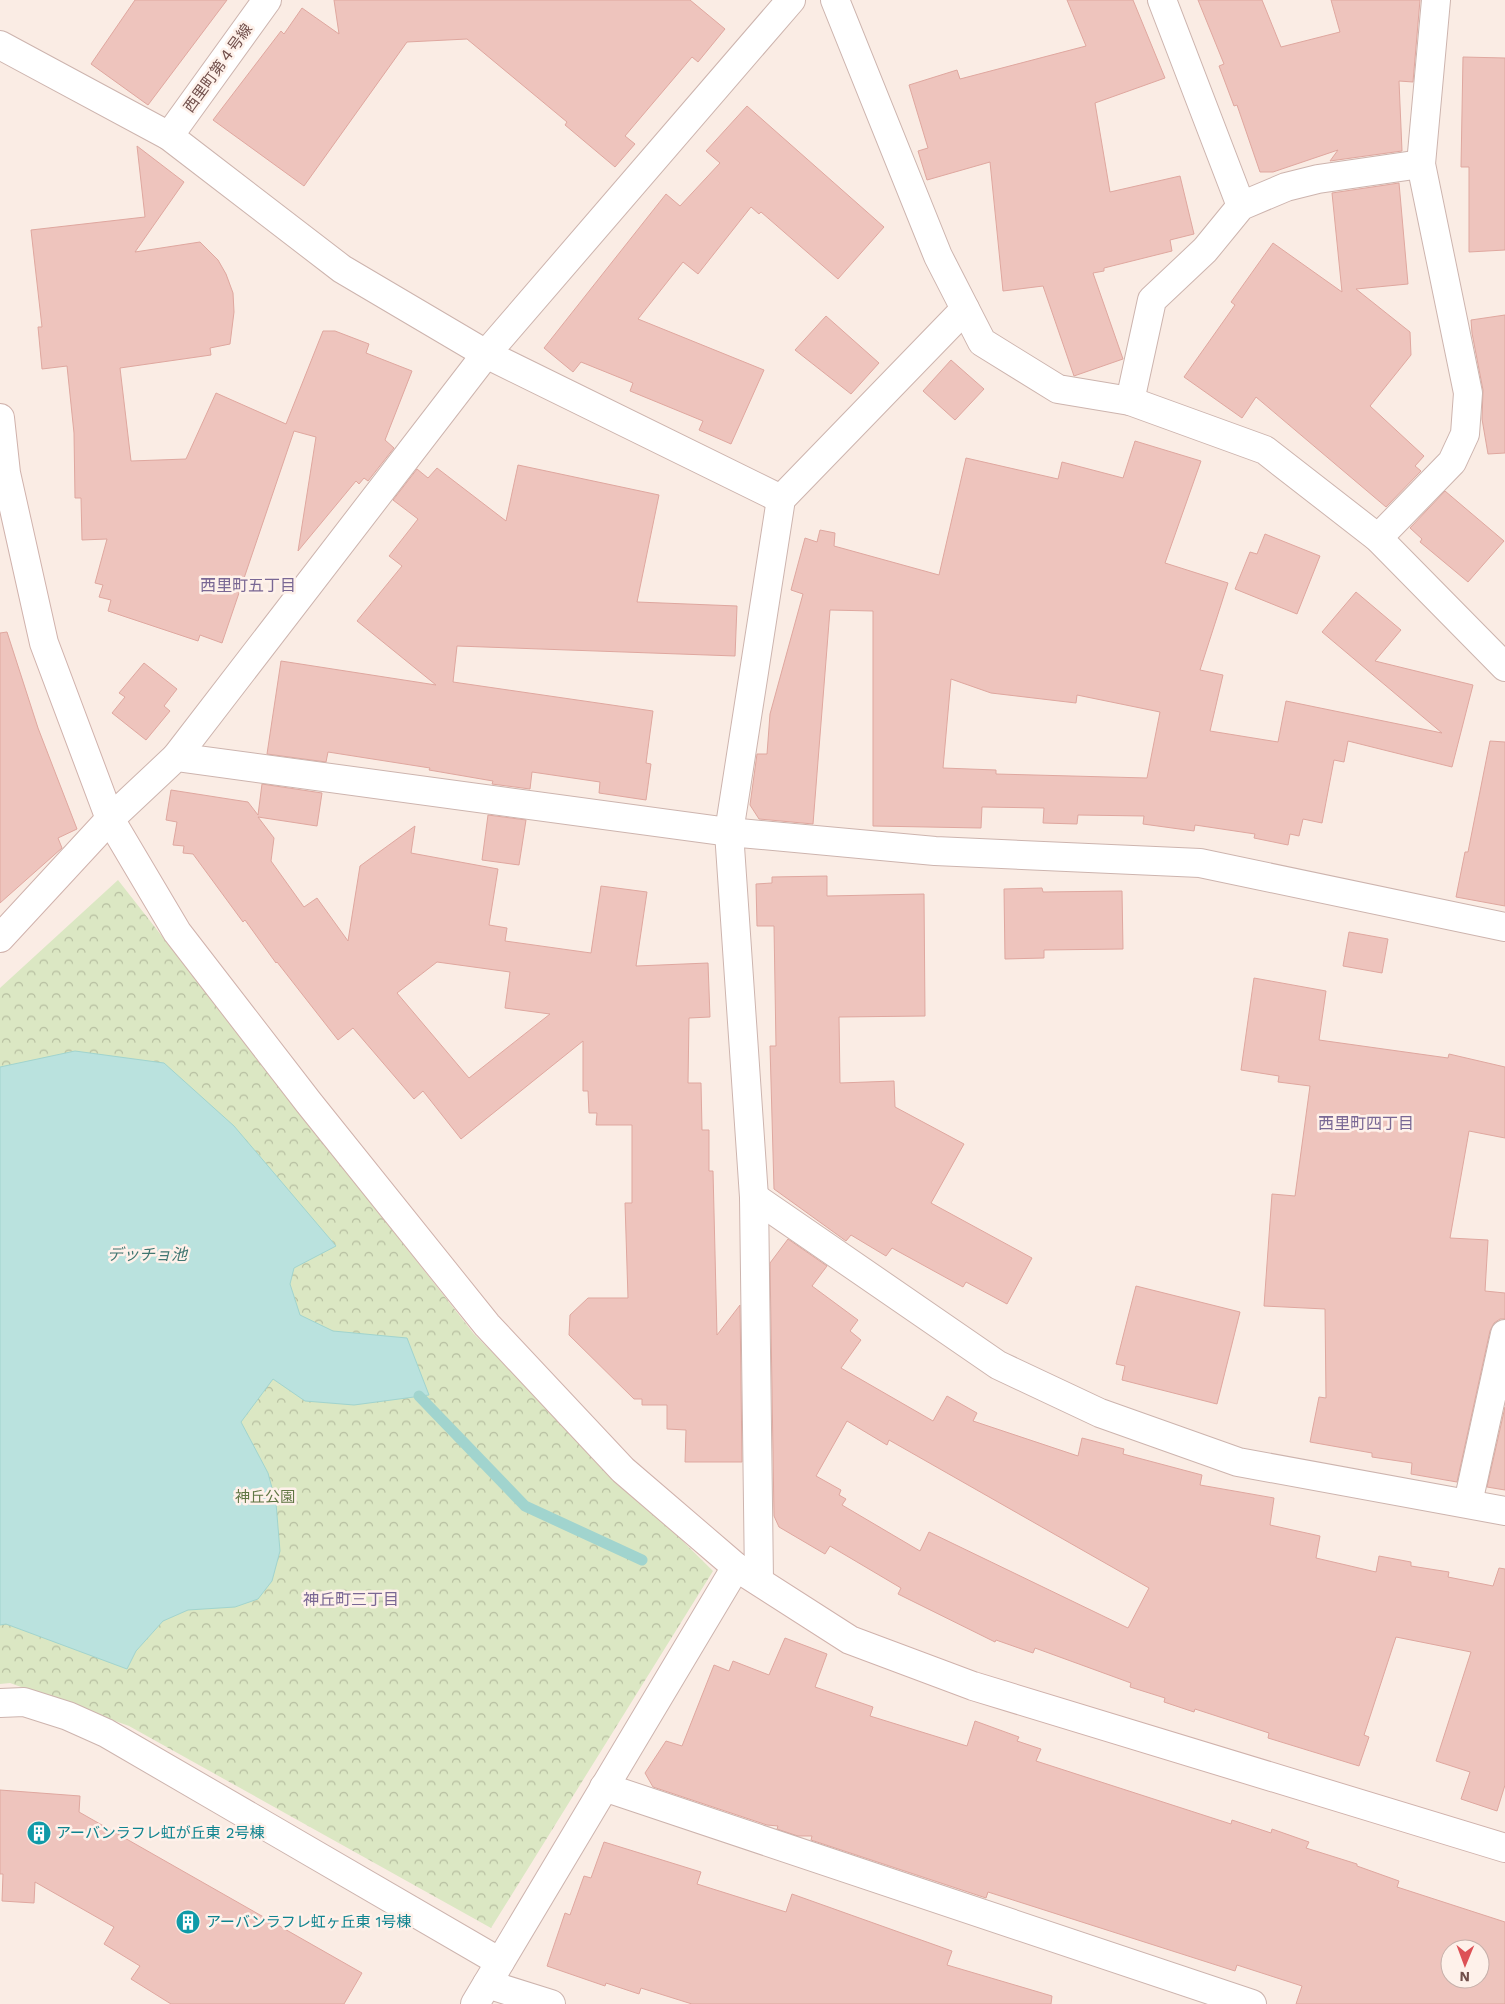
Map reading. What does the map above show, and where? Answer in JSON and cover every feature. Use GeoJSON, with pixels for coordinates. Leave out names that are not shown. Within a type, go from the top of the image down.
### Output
{"type":"FeatureCollection","features":[{"type":"Feature","properties":{"kind":"street","name":"西里町第４号線"},"geometry":{"type":"LineString","coordinates":[[169,136],[267,0]]}},
{"type":"Feature","properties":{"kind":"street"},"geometry":{"type":"LineString","coordinates":[[0,938],[110,819],[176,757],[486,354],[791,0]]}},
{"type":"Feature","properties":{"kind":"street"},"geometry":{"type":"LineString","coordinates":[[835,0],[938,256],[982,342],[1058,389],[1130,401],[1265,450],[1378,538],[1505,667]]}},
{"type":"Feature","properties":{"kind":"street"},"geometry":{"type":"LineString","coordinates":[[1162,0],[1241,206]]}},
{"type":"Feature","properties":{"kind":"street"},"geometry":{"type":"LineString","coordinates":[[1378,538],[1452,462],[1465,434],[1468,393],[1421,164],[1436,0]]}},
{"type":"Feature","properties":{"kind":"street"},"geometry":{"type":"LineString","coordinates":[[0,45],[169,136],[342,269],[486,354],[781,499]]}},
{"type":"Feature","properties":{"kind":"street"},"geometry":{"type":"LineString","coordinates":[[1130,401],[1152,300],[1205,250],[1241,206],[1286,187],[1318,179],[1421,164]]}},
{"type":"Feature","properties":{"kind":"street"},"geometry":{"type":"LineString","coordinates":[[759,1581],[754,1197],[729,832],[781,499],[964,310]]}},
{"type":"Feature","properties":{"kind":"street"},"geometry":{"type":"LineString","coordinates":[[0,418],[6,473],[44,643],[110,819],[177,932],[309,1103],[487,1325],[623,1470],[736,1567],[850,1640],[973,1686],[1505,1848]]}},
{"type":"Feature","properties":{"kind":"street"},"geometry":{"type":"LineString","coordinates":[[176,757],[729,832],[935,851],[1200,863],[1505,927]]}},
{"type":"Feature","properties":{"kind":"street"},"geometry":{"type":"LineString","coordinates":[[754,1197],[998,1365],[1100,1413],[1238,1462],[1505,1511]]}},
{"type":"Feature","properties":{"kind":"street"},"geometry":{"type":"LineString","coordinates":[[1468,1503],[1505,1334]]}},
{"type":"Feature","properties":{"kind":"street"},"geometry":{"type":"LineString","coordinates":[[487,1983],[736,1567]]}},
{"type":"Feature","properties":{"kind":"street"},"geometry":{"type":"LineString","coordinates":[[0,1703],[24,1702],[68,1716],[106,1733],[487,1983],[551,2004]]}},
{"type":"Feature","properties":{"kind":"street"},"geometry":{"type":"LineString","coordinates":[[604,1787],[1252,2004]]}},
{"type":"Feature","properties":{"kind":"green space","name":"神丘公園"},"geometry":{"type":"Polygon","coordinates":[[[118,880],[474,1334],[713,1571],[491,1928],[129,1726],[10,1683],[0,1684],[0,988],[118,880]]]}},
{"type":"Feature","properties":{"kind":"water","name":"デッチョ池"},"geometry":{"type":"Polygon","coordinates":[[[75,1051],[164,1063],[234,1126],[336,1246],[294,1268],[290,1284],[300,1315],[333,1331],[407,1338],[429,1395],[354,1405],[305,1401],[273,1379],[241,1422],[268,1473],[276,1503],[280,1551],[272,1581],[258,1599],[235,1607],[188,1610],[163,1621],[136,1651],[127,1669],[6,1624],[0,1625],[0,1067],[75,1051]]]}},
{"type":"Feature","properties":{"kind":"building"},"geometry":{"type":"Polygon","coordinates":[[[135,0],[227,0],[148,105],[91,64],[135,0]]]}},
{"type":"Feature","properties":{"kind":"building"},"geometry":{"type":"Polygon","coordinates":[[[334,0],[690,0],[725,29],[698,62],[692,57],[625,136],[635,144],[615,167],[565,125],[567,122],[467,39],[407,42],[304,186],[213,120],[281,31],[284,34],[302,8],[339,34],[334,0]]]}},
{"type":"Feature","properties":{"kind":"building"},"geometry":{"type":"Polygon","coordinates":[[[1067,0],[1133,0],[1165,78],[1095,103],[1110,192],[1180,176],[1194,234],[1170,240],[1172,251],[1104,268],[1104,271],[1093,273],[1123,359],[1074,376],[1043,286],[1003,291],[990,162],[927,180],[918,151],[928,148],[909,85],[957,70],[960,79],[1086,46],[1067,0]]]}},
{"type":"Feature","properties":{"kind":"building"},"geometry":{"type":"Polygon","coordinates":[[[1198,0],[1262,0],[1281,47],[1340,32],[1331,0],[1420,0],[1413,82],[1399,81],[1402,151],[1330,161],[1338,150],[1273,172],[1260,172],[1237,105],[1234,106],[1219,66],[1224,64],[1198,0]]]}},
{"type":"Feature","properties":{"kind":"building"},"geometry":{"type":"Polygon","coordinates":[[[1463,57],[1505,58],[1505,250],[1469,252],[1469,167],[1461,167],[1463,57]]]}},
{"type":"Feature","properties":{"kind":"building"},"geometry":{"type":"Polygon","coordinates":[[[747,106],[884,227],[838,279],[761,212],[759,214],[751,207],[698,274],[683,262],[638,319],[764,370],[731,444],[699,430],[703,421],[630,391],[633,383],[581,362],[573,372],[544,348],[666,194],[680,206],[720,163],[706,151],[747,106]]]}},
{"type":"Feature","properties":{"kind":"building"},"geometry":{"type":"Polygon","coordinates":[[[137,146],[184,182],[135,252],[200,242],[218,260],[226,274],[233,293],[234,312],[230,344],[210,348],[211,355],[120,368],[131,461],[186,459],[216,393],[286,424],[323,331],[335,331],[369,344],[366,353],[412,371],[385,440],[394,448],[368,481],[364,478],[359,484],[356,481],[298,551],[316,437],[294,431],[222,643],[200,635],[198,641],[108,611],[111,600],[99,597],[103,585],[95,583],[107,539],[82,540],[81,498],[75,498],[74,433],[67,366],[42,369],[38,327],[42,327],[31,230],[145,217],[137,146]]]}},
{"type":"Feature","properties":{"kind":"building"},"geometry":{"type":"Polygon","coordinates":[[[1399,183],[1408,284],[1356,289],[1410,332],[1411,355],[1370,406],[1424,456],[1415,466],[1421,471],[1386,507],[1256,397],[1242,418],[1184,377],[1235,305],[1231,302],[1273,243],[1342,292],[1332,193],[1399,183]]]}},
{"type":"Feature","properties":{"kind":"building"},"geometry":{"type":"Polygon","coordinates":[[[1505,315],[1505,453],[1488,454],[1482,419],[1483,390],[1471,320],[1505,315]]]}},
{"type":"Feature","properties":{"kind":"building"},"geometry":{"type":"Polygon","coordinates":[[[826,316],[879,363],[851,394],[795,350],[826,316]]]}},
{"type":"Feature","properties":{"kind":"building"},"geometry":{"type":"Polygon","coordinates":[[[951,360],[984,389],[955,420],[923,391],[951,360]]]}},
{"type":"Feature","properties":{"kind":"building"},"geometry":{"type":"Polygon","coordinates":[[[1135,441],[1201,461],[1165,563],[1228,583],[1200,670],[1223,675],[1210,731],[1278,742],[1286,701],[1442,733],[1322,632],[1356,592],[1401,630],[1375,661],[1473,685],[1452,767],[1348,741],[1344,762],[1334,760],[1322,823],[1303,819],[1299,836],[1290,834],[1288,845],[1254,838],[1255,834],[1195,825],[1194,831],[1143,824],[1144,816],[1078,815],[1077,824],[1043,823],[1044,808],[982,807],[981,828],[873,826],[873,611],[830,610],[813,824],[759,819],[750,805],[757,754],[767,754],[770,714],[803,594],[791,590],[805,538],[817,542],[820,530],[835,533],[834,546],[939,575],[966,458],[1058,479],[1062,462],[1123,478],[1135,441]],[[951,679],[943,768],[996,770],[996,774],[1147,778],[1160,712],[1077,695],[1076,703],[991,693],[951,679]]]}},
{"type":"Feature","properties":{"kind":"building"},"geometry":{"type":"Polygon","coordinates":[[[518,465],[659,495],[637,602],[737,606],[735,656],[457,646],[453,682],[653,711],[646,763],[651,764],[646,800],[599,793],[600,782],[532,772],[530,789],[492,784],[493,781],[429,770],[430,768],[328,752],[326,762],[267,754],[281,661],[436,685],[357,621],[402,566],[389,556],[418,519],[393,500],[417,469],[428,478],[437,468],[506,521],[518,465]]]}},
{"type":"Feature","properties":{"kind":"building"},"geometry":{"type":"Polygon","coordinates":[[[1445,491],[1504,541],[1468,582],[1420,542],[1422,539],[1410,528],[1445,491]]]}},
{"type":"Feature","properties":{"kind":"building"},"geometry":{"type":"Polygon","coordinates":[[[1265,534],[1320,556],[1297,614],[1235,589],[1250,552],[1257,554],[1265,534]]]}},
{"type":"Feature","properties":{"kind":"building"},"geometry":{"type":"Polygon","coordinates":[[[7,632],[38,728],[77,829],[58,838],[62,848],[0,903],[0,633],[7,632]]]}},
{"type":"Feature","properties":{"kind":"building"},"geometry":{"type":"Polygon","coordinates":[[[144,663],[177,689],[164,706],[170,711],[146,740],[112,713],[125,697],[119,693],[144,663]]]}},
{"type":"Feature","properties":{"kind":"building"},"geometry":{"type":"Polygon","coordinates":[[[1490,741],[1505,742],[1505,906],[1456,897],[1465,852],[1468,852],[1490,741]]]}},
{"type":"Feature","properties":{"kind":"building"},"geometry":{"type":"Polygon","coordinates":[[[262,784],[322,793],[317,826],[258,817],[274,838],[271,861],[304,907],[317,898],[348,941],[360,866],[415,826],[411,853],[498,869],[489,925],[507,928],[505,941],[591,953],[601,886],[647,892],[636,966],[708,963],[710,1017],[689,1018],[688,1083],[701,1083],[702,1130],[709,1130],[709,1171],[713,1171],[717,1335],[740,1305],[742,1462],[685,1462],[686,1430],[667,1429],[667,1405],[642,1405],[642,1399],[634,1399],[569,1335],[570,1315],[588,1298],[628,1298],[625,1203],[632,1203],[632,1125],[596,1125],[597,1113],[589,1113],[588,1091],[583,1091],[583,1041],[461,1139],[423,1091],[414,1099],[353,1028],[338,1040],[276,963],[245,920],[243,922],[193,854],[183,853],[184,846],[173,845],[177,822],[166,820],[171,790],[248,802],[258,815],[262,784]],[[437,962],[397,993],[469,1078],[550,1014],[505,1008],[510,972],[437,962]]]}},
{"type":"Feature","properties":{"kind":"building"},"geometry":{"type":"Polygon","coordinates":[[[488,815],[526,820],[519,865],[482,860],[488,815]]]}},
{"type":"Feature","properties":{"kind":"building"},"geometry":{"type":"Polygon","coordinates":[[[827,876],[827,896],[924,894],[925,1016],[839,1017],[840,1083],[894,1081],[895,1107],[964,1144],[931,1203],[1032,1258],[1007,1304],[966,1282],[963,1287],[892,1248],[886,1256],[851,1235],[846,1241],[774,1189],[770,1046],[776,1046],[774,926],[757,926],[756,884],[772,883],[772,877],[827,876]]]}},
{"type":"Feature","properties":{"kind":"building"},"geometry":{"type":"Polygon","coordinates":[[[1042,888],[1043,892],[1122,891],[1123,949],[1044,950],[1044,958],[1005,959],[1004,889],[1042,888]]]}},
{"type":"Feature","properties":{"kind":"building"},"geometry":{"type":"Polygon","coordinates":[[[1349,932],[1388,939],[1382,973],[1343,966],[1349,932]]]}},
{"type":"Feature","properties":{"kind":"building"},"geometry":{"type":"Polygon","coordinates":[[[1254,978],[1326,991],[1319,1040],[1448,1058],[1449,1054],[1505,1067],[1505,1138],[1469,1131],[1450,1238],[1488,1240],[1485,1291],[1505,1293],[1505,1319],[1500,1319],[1494,1323],[1490,1331],[1457,1482],[1411,1474],[1412,1463],[1372,1457],[1372,1453],[1310,1442],[1319,1397],[1326,1398],[1325,1309],[1264,1306],[1272,1194],[1295,1196],[1310,1086],[1278,1082],[1279,1076],[1241,1070],[1254,978]]]}},
{"type":"Feature","properties":{"kind":"building"},"geometry":{"type":"Polygon","coordinates":[[[788,1239],[827,1266],[812,1286],[858,1320],[850,1331],[861,1340],[841,1368],[933,1421],[947,1396],[977,1413],[973,1421],[1078,1456],[1082,1438],[1124,1449],[1123,1454],[1202,1475],[1200,1485],[1274,1498],[1270,1525],[1320,1536],[1316,1558],[1376,1572],[1379,1556],[1411,1562],[1411,1566],[1449,1572],[1448,1577],[1493,1586],[1499,1568],[1505,1569],[1505,1785],[1497,1811],[1461,1799],[1470,1772],[1436,1761],[1471,1652],[1396,1637],[1364,1735],[1369,1737],[1359,1766],[1268,1738],[1269,1733],[1195,1709],[1194,1712],[1164,1702],[1165,1698],[1130,1687],[1131,1683],[1035,1648],[1033,1653],[996,1640],[995,1642],[898,1594],[901,1588],[830,1546],[825,1554],[779,1527],[774,1516],[770,1263],[788,1239]],[[847,1421],[816,1476],[841,1490],[839,1495],[846,1499],[842,1505],[920,1551],[929,1532],[1128,1628],[1149,1588],[889,1440],[887,1445],[847,1421]]]}},
{"type":"Feature","properties":{"kind":"building"},"geometry":{"type":"Polygon","coordinates":[[[1136,1286],[1240,1312],[1217,1404],[1122,1380],[1125,1366],[1116,1364],[1136,1286]]]}},
{"type":"Feature","properties":{"kind":"building"},"geometry":{"type":"Polygon","coordinates":[[[1505,1407],[1505,1490],[1487,1487],[1505,1407]]]}},
{"type":"Feature","properties":{"kind":"building"},"geometry":{"type":"Polygon","coordinates":[[[785,1638],[827,1654],[815,1687],[873,1707],[870,1716],[967,1746],[975,1721],[1019,1737],[1017,1741],[1041,1749],[1036,1761],[1231,1824],[1232,1820],[1271,1833],[1272,1829],[1309,1842],[1306,1848],[1357,1864],[1357,1866],[1399,1881],[1397,1887],[1505,1922],[1505,2004],[1296,2004],[1302,1986],[1237,1965],[1235,1971],[988,1892],[986,1898],[811,1840],[812,1836],[798,1836],[777,1829],[778,1826],[767,1825],[653,1787],[645,1773],[666,1741],[682,1746],[714,1665],[729,1671],[733,1661],[769,1675],[785,1638]]]}},
{"type":"Feature","properties":{"kind":"building","name":"アーバンラフレ虹ヶ丘東 1号棟"},"geometry":{"type":"Polygon","coordinates":[[[0,1790],[80,1796],[79,1812],[362,1973],[344,2004],[171,2004],[131,1979],[140,1966],[104,1944],[114,1927],[35,1882],[34,1903],[2,1901],[3,1874],[0,1874],[0,1790]]]}},
{"type":"Feature","properties":{"kind":"building"},"geometry":{"type":"Polygon","coordinates":[[[604,1842],[701,1872],[697,1884],[786,1912],[792,1894],[952,1951],[947,1965],[1052,1996],[1051,2004],[692,2004],[641,1988],[639,1994],[606,1983],[605,1986],[547,1966],[565,1913],[570,1915],[584,1876],[591,1878],[604,1842]]]}},
{"type":"Feature","properties":{"kind":"waterway"},"geometry":{"type":"LineString","coordinates":[[419,1396],[525,1506],[642,1560]]}},
{"type":"Feature","properties":{"kind":"place","name":"アーバンラフレ虹が丘東 2号棟"},"geometry":{"type":"Point","coordinates":[39,1833]}},
{"type":"Feature","properties":{"kind":"place","name":"アーバンラフレ虹ヶ丘東 1号棟"},"geometry":{"type":"Point","coordinates":[188,1922]}},
{"type":"Feature","properties":{"kind":"district","name":"西里町五丁目"},"geometry":{"type":"Point","coordinates":[248,585]}},
{"type":"Feature","properties":{"kind":"district","name":"西里町四丁目"},"geometry":{"type":"Point","coordinates":[1366,1123]}},
{"type":"Feature","properties":{"kind":"district","name":"神丘町三丁目"},"geometry":{"type":"Point","coordinates":[351,1599]}}]}
